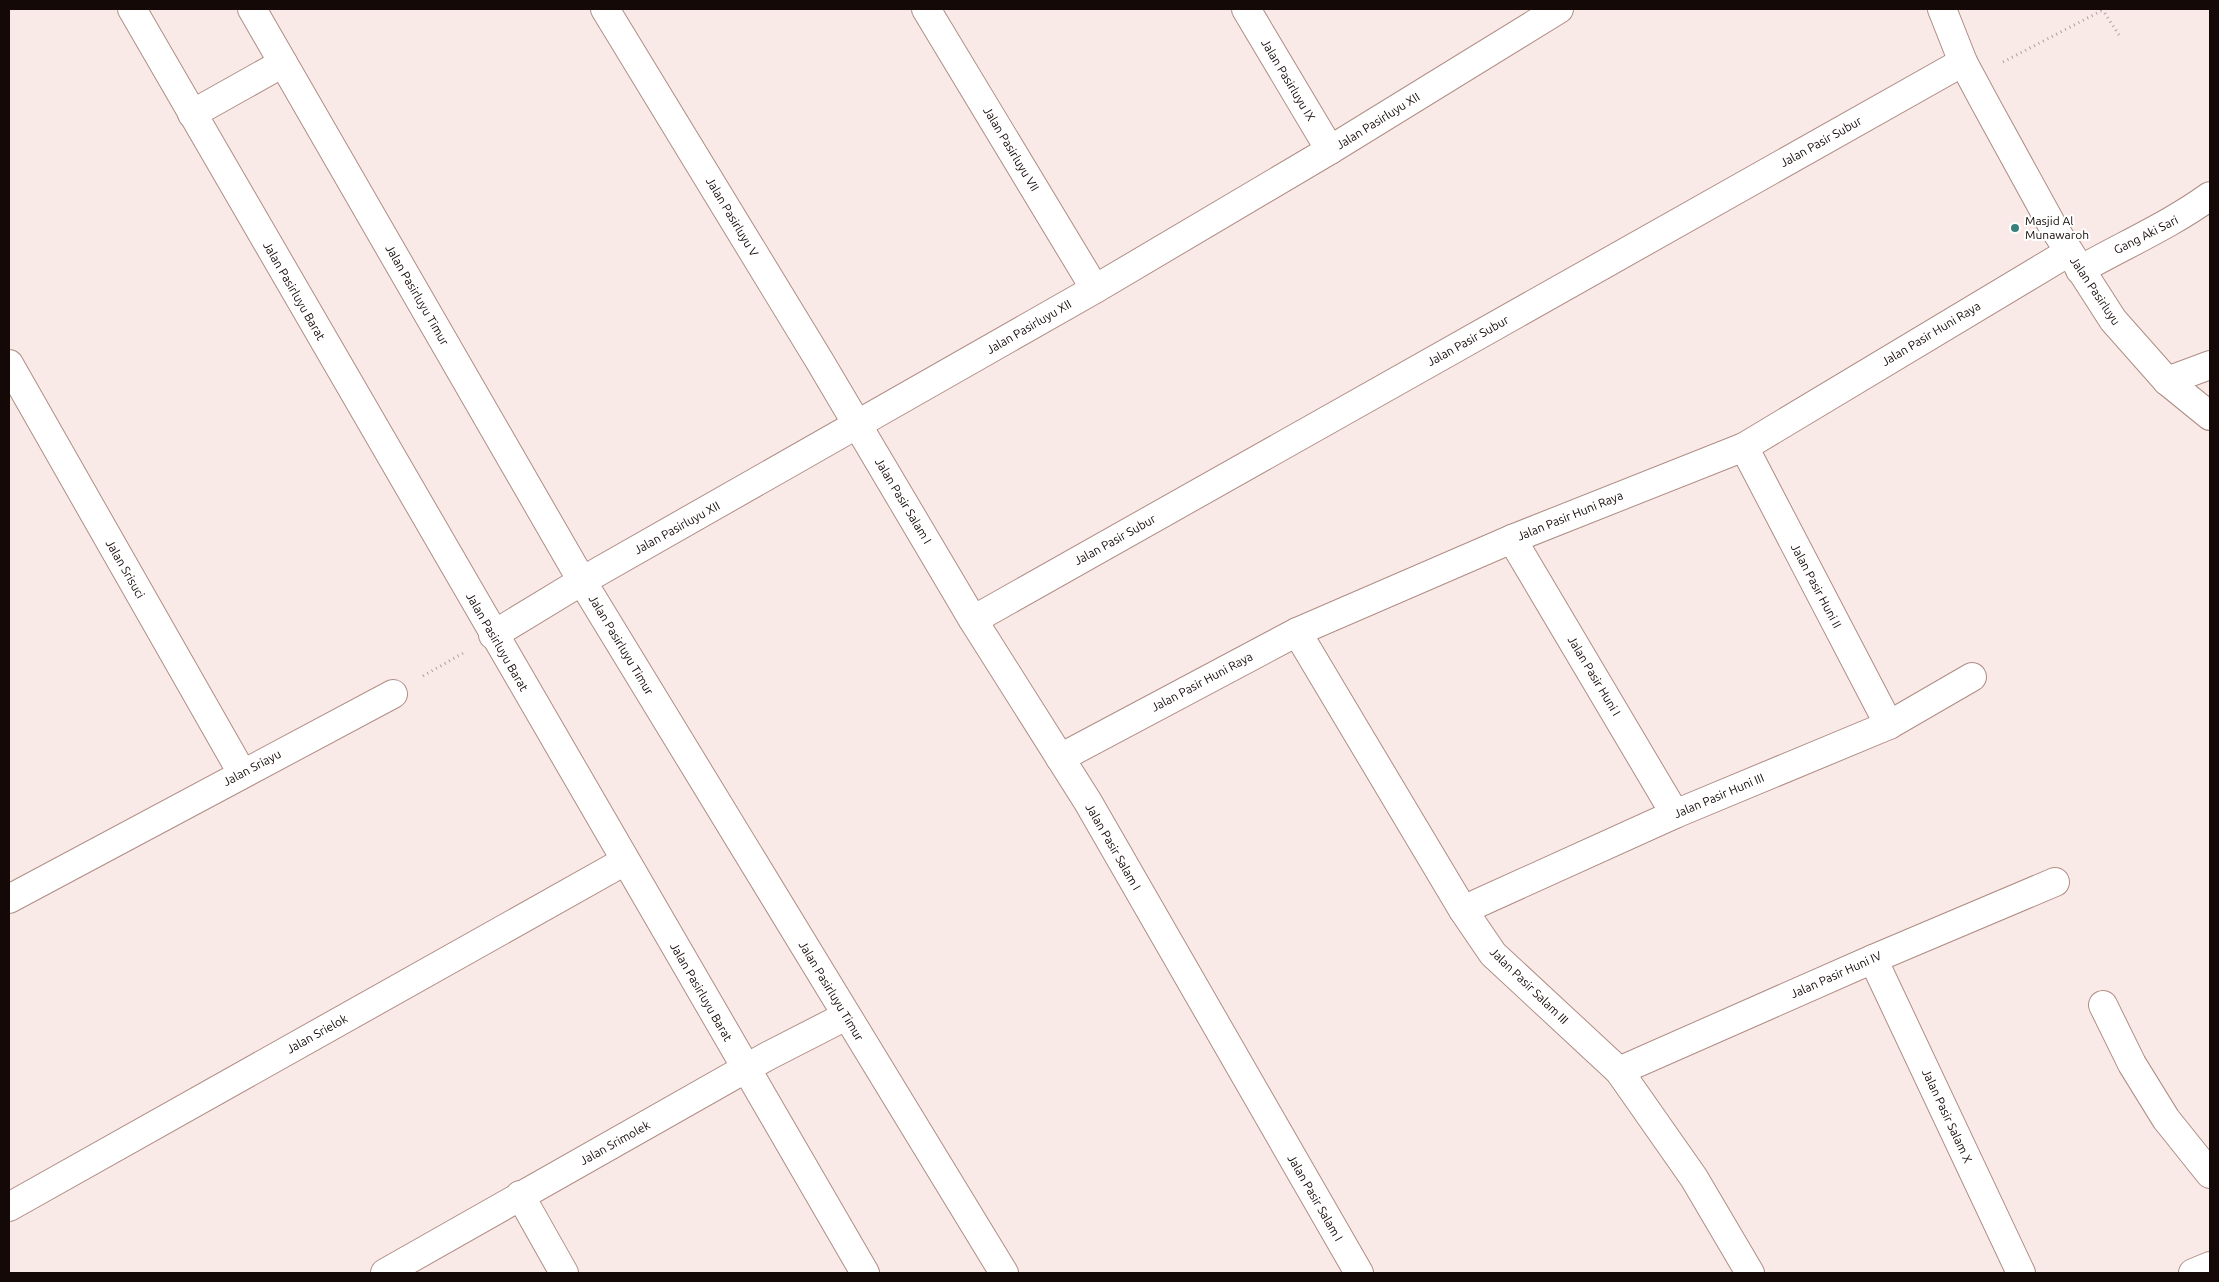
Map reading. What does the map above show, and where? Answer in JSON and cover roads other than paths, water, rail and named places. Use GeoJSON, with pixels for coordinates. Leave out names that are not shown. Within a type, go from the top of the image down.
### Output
{"type":"FeatureCollection","features":[{"type":"Feature","properties":{"kind":"street","name":"Jalan Pasirluyu Barat"},"geometry":{"type":"LineString","coordinates":[[132,9],[624,861],[756,1063],[865,1273]]}},
{"type":"Feature","properties":{"kind":"street","name":"Jalan Pasirluyu Timur"},"geometry":{"type":"LineString","coordinates":[[252,9],[582,581],[1004,1273]]}},
{"type":"Feature","properties":{"kind":"street","name":"Jalan Pasirluyu V"},"geometry":{"type":"LineString","coordinates":[[605,9],[858,426]]}},
{"type":"Feature","properties":{"kind":"street","name":"Jalan Pasirluyu VII"},"geometry":{"type":"LineString","coordinates":[[926,9],[1095,289]]}},
{"type":"Feature","properties":{"kind":"street","name":"Jalan Pasirluyu IX"},"geometry":{"type":"LineString","coordinates":[[1246,9],[1330,150]]}},
{"type":"Feature","properties":{"kind":"street","name":"Jalan Pasirluyu XII"},"geometry":{"type":"LineString","coordinates":[[493,635],[582,581],[858,426],[1095,289],[1330,150],[1530,16],[1559,9]]}},
{"type":"Feature","properties":{"kind":"street","name":"Jalan Pasirluyu"},"geometry":{"type":"LineString","coordinates":[[1942,9],[1967,70],[2052,225],[2113,320],[2167,381],[2210,416]]}},
{"type":"Feature","properties":{"kind":"street"},"geometry":{"type":"LineString","coordinates":[[192,114],[283,63]]}},
{"type":"Feature","properties":{"kind":"street","name":"Jalan Pasir Subur"},"geometry":{"type":"LineString","coordinates":[[973,620],[1967,70]]}},
{"type":"Feature","properties":{"kind":"street","name":"Gang Aki Sari"},"geometry":{"type":"LineString","coordinates":[[2075,261],[2132,241],[2180,218],[2210,196]]}},
{"type":"Feature","properties":{"kind":"street","name":"Jalan Pasir Huni Raya"},"geometry":{"type":"LineString","coordinates":[[1060,758],[1297,632],[1512,539],[1744,447],[2075,261]]}},
{"type":"Feature","properties":{"kind":"street","name":"Jalan Srisuci"},"geometry":{"type":"LineString","coordinates":[[9,364],[242,773]]}},
{"type":"Feature","properties":{"kind":"street"},"geometry":{"type":"LineString","coordinates":[[2167,381],[2210,365]]}},
{"type":"Feature","properties":{"kind":"street","name":"Jalan Pasir Salam I"},"geometry":{"type":"LineString","coordinates":[[858,426],[973,620],[1088,802],[1359,1273]]}},
{"type":"Feature","properties":{"kind":"street","name":"Jalan Pasir Huni II"},"geometry":{"type":"LineString","coordinates":[[1744,447],[1889,725]]}},
{"type":"Feature","properties":{"kind":"street","name":"Jalan Pasir Huni I"},"geometry":{"type":"LineString","coordinates":[[1512,539],[1675,814]]}},
{"type":"Feature","properties":{"kind":"street","name":"Jalan Pasir Salam III"},"geometry":{"type":"LineString","coordinates":[[1297,632],[1462,910],[1493,954],[1619,1071],[1694,1178],[1750,1273]]}},
{"type":"Feature","properties":{"kind":"street","name":"Jalan Pasir Huni III"},"geometry":{"type":"LineString","coordinates":[[1462,910],[1675,814],[1889,725],[1972,677]]}},
{"type":"Feature","properties":{"kind":"street","name":"Jalan Sriayu"},"geometry":{"type":"LineString","coordinates":[[9,900],[242,773],[393,694]]}},
{"type":"Feature","properties":{"kind":"street","name":"Jalan Srielok"},"geometry":{"type":"LineString","coordinates":[[9,1207],[624,861]]}},
{"type":"Feature","properties":{"kind":"street","name":"Jalan Pasir Huni IV"},"geometry":{"type":"LineString","coordinates":[[1619,1071],[1873,959],[2055,882]]}},
{"type":"Feature","properties":{"kind":"street","name":"Jalan Pasir Salam X"},"geometry":{"type":"LineString","coordinates":[[1873,959],[2021,1273]]}},
{"type":"Feature","properties":{"kind":"street"},"geometry":{"type":"LineString","coordinates":[[2103,1005],[2132,1064],[2166,1119],[2210,1174]]}},
{"type":"Feature","properties":{"kind":"street","name":"Jalan Srimolek"},"geometry":{"type":"LineString","coordinates":[[385,1273],[756,1063],[846,1016]]}},
{"type":"Feature","properties":{"kind":"street"},"geometry":{"type":"LineString","coordinates":[[520,1195],[564,1273]]}},
{"type":"Feature","properties":{"kind":"street"},"geometry":{"type":"LineString","coordinates":[[2193,1273],[2210,1266]]}},
{"type":"Feature","properties":{"kind":"place","name":"Masjid Al Munawaroh"},"geometry":{"type":"Point","coordinates":[2015,228]}}]}
